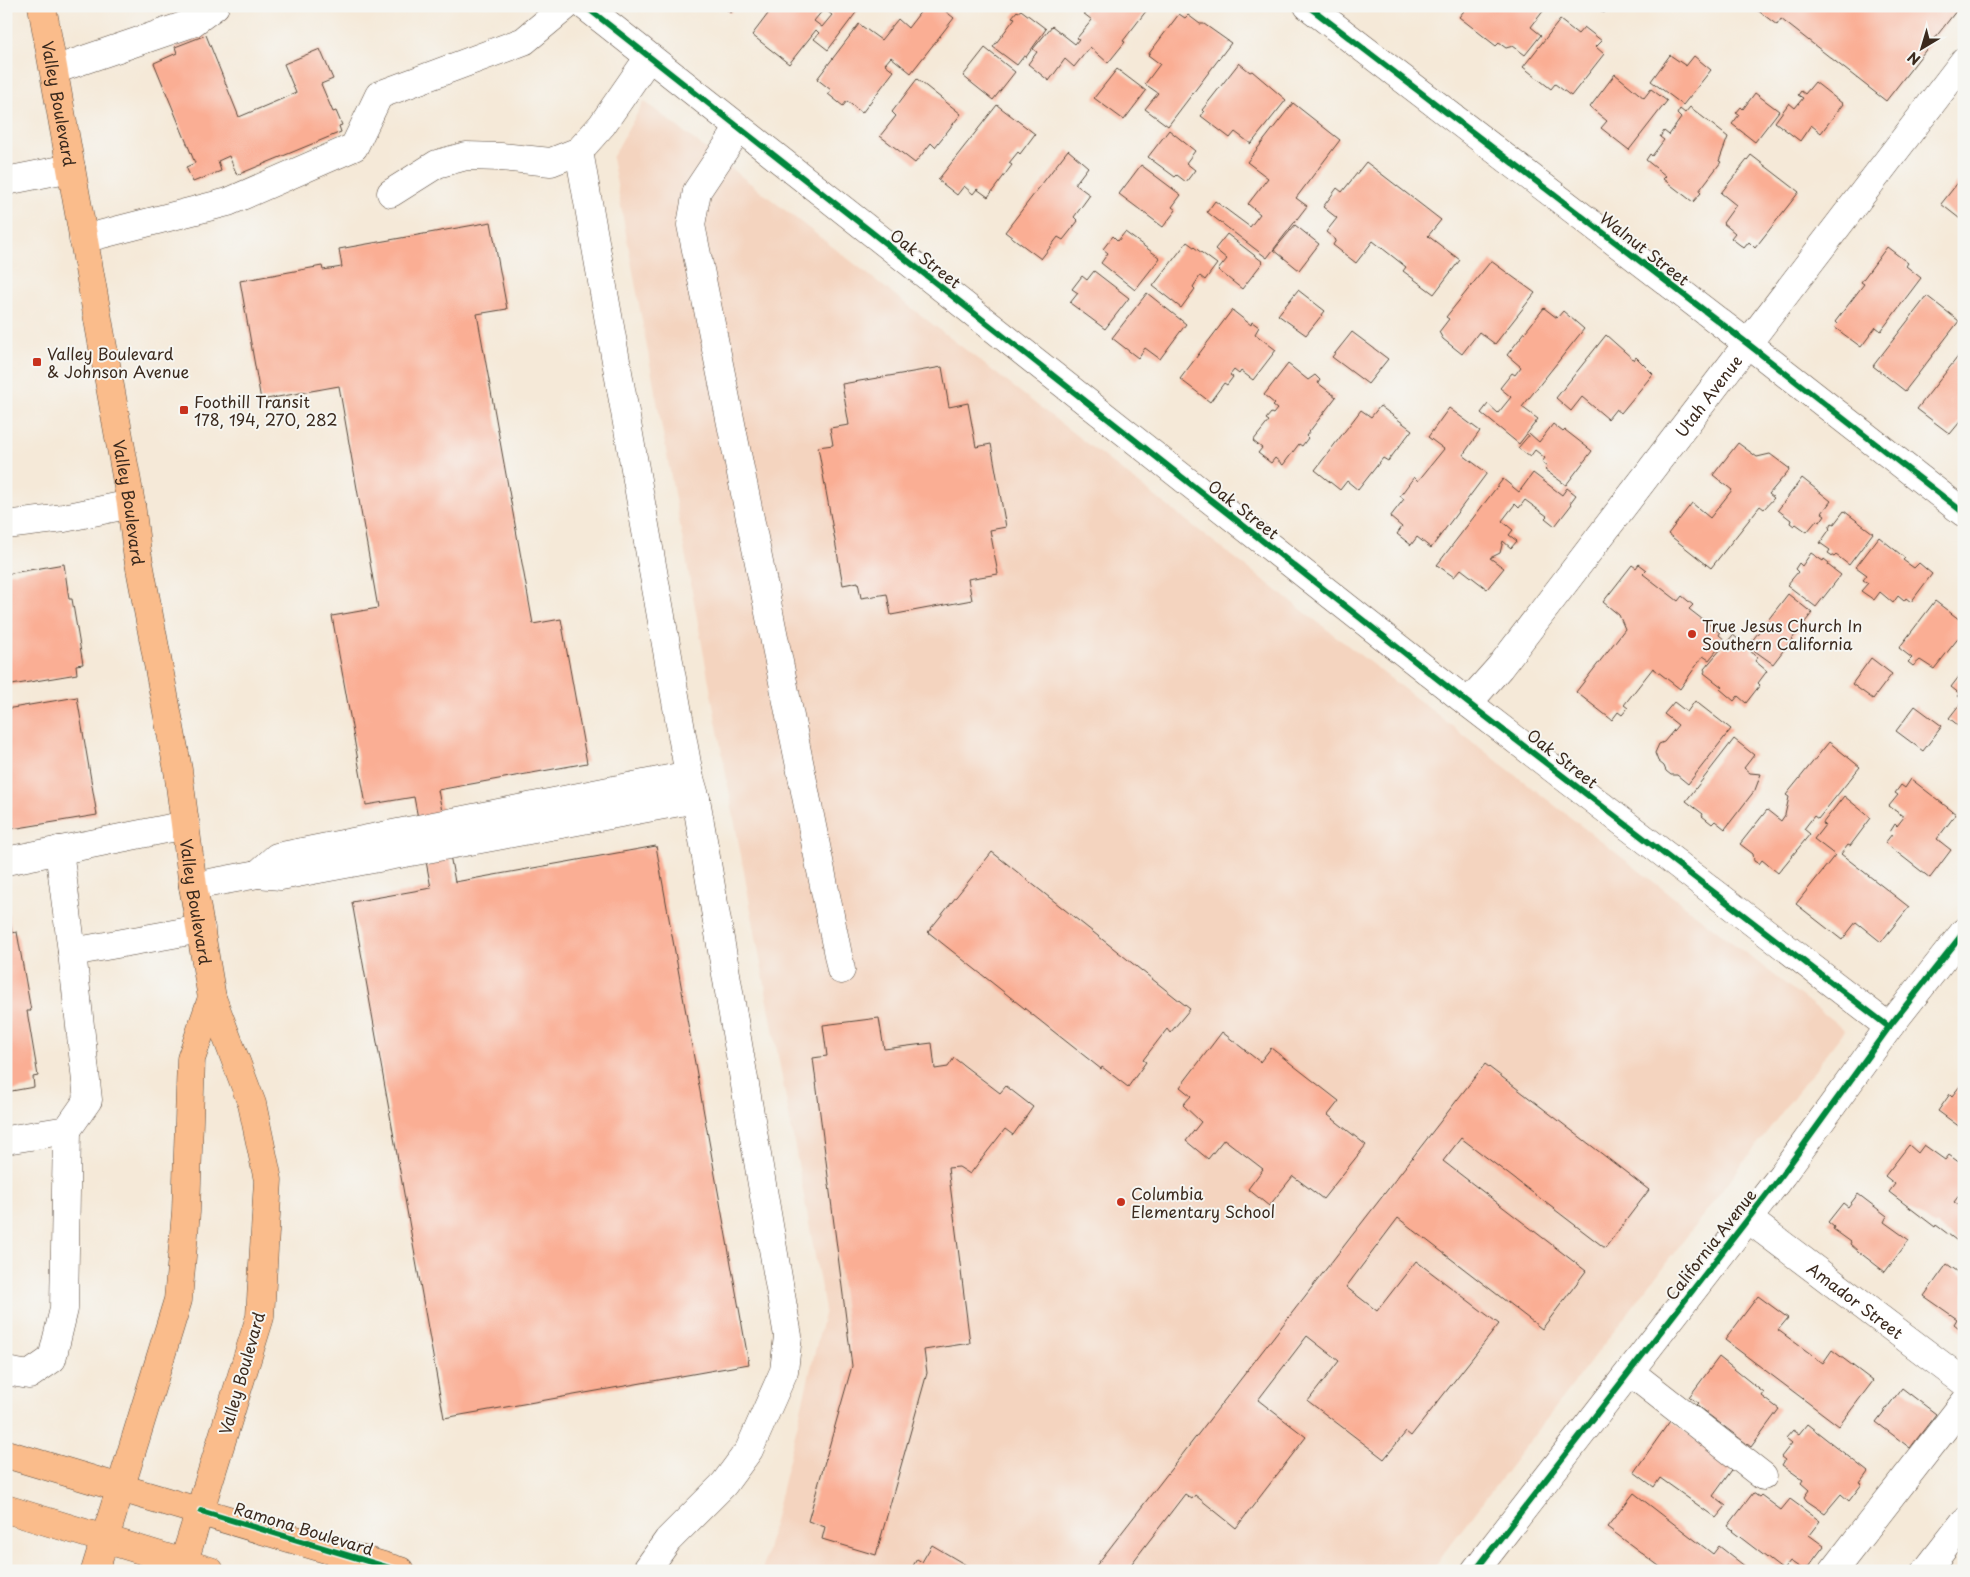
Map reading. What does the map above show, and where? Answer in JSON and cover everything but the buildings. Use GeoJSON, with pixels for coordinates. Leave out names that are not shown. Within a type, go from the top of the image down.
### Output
{"type":"FeatureCollection","features":[{"type":"Feature","properties":{"kind":"main road","name":"Valley Boulevard"},"geometry":{"type":"LineString","coordinates":[[42,6],[178,770],[212,998],[252,1104],[268,1180],[260,1317],[183,1567]]}},
{"type":"Feature","properties":{"kind":"main road","name":"Valley Boulevard"},"geometry":{"type":"LineString","coordinates":[[95,1571],[178,1300],[186,1212],[192,1059],[212,998]]}},
{"type":"Feature","properties":{"kind":"main road","name":"Ramona Boulevard"},"geometry":{"type":"LineString","coordinates":[[6,1454],[400,1571]]}},
{"type":"Feature","properties":{"kind":"main road"},"geometry":{"type":"LineString","coordinates":[[6,1509],[105,1538],[183,1567],[210,1571]]}},
{"type":"Feature","properties":{"kind":"street"},"geometry":{"type":"LineString","coordinates":[[54,70],[192,23],[215,6]]}},
{"type":"Feature","properties":{"kind":"street"},"geometry":{"type":"LineString","coordinates":[[83,240],[228,202],[354,147],[379,95],[524,41],[566,6]]}},
{"type":"Feature","properties":{"kind":"street","name":"Oak Street"},"geometry":{"type":"LineString","coordinates":[[586,6],[1468,703],[1889,1027]]}},
{"type":"Feature","properties":{"kind":"street","name":"Walnut Street"},"geometry":{"type":"LineString","coordinates":[[1308,6],[1748,344],[1964,513]]}},
{"type":"Feature","properties":{"kind":"street"},"geometry":{"type":"LineString","coordinates":[[392,193],[437,164],[466,156],[551,162],[579,151],[602,125],[649,57]]}},
{"type":"Feature","properties":{"kind":"street","name":"Utah Avenue"},"geometry":{"type":"LineString","coordinates":[[1468,703],[1500,667],[1964,61]]}},
{"type":"Feature","properties":{"kind":"street"},"geometry":{"type":"LineString","coordinates":[[739,128],[697,190],[691,225],[841,970]]}},
{"type":"Feature","properties":{"kind":"street"},"geometry":{"type":"LineString","coordinates":[[579,151],[788,1336],[784,1371],[749,1450],[724,1484],[668,1540],[646,1571]]}},
{"type":"Feature","properties":{"kind":"street"},"geometry":{"type":"LineString","coordinates":[[6,181],[71,168]]}},
{"type":"Feature","properties":{"kind":"street"},"geometry":{"type":"LineString","coordinates":[[6,526],[64,518],[130,504]]}},
{"type":"Feature","properties":{"kind":"street"},"geometry":{"type":"LineString","coordinates":[[194,886],[258,874],[277,856],[692,787]]}},
{"type":"Feature","properties":{"kind":"street"},"geometry":{"type":"LineString","coordinates":[[6,861],[186,825]]}},
{"type":"Feature","properties":{"kind":"street"},"geometry":{"type":"LineString","coordinates":[[6,1371],[29,1375],[52,1359],[64,1310],[67,1130],[88,1100],[59,850]]}},
{"type":"Feature","properties":{"kind":"street"},"geometry":{"type":"LineString","coordinates":[[72,952],[201,929]]}},
{"type":"Feature","properties":{"kind":"street","name":"California Avenue"},"geometry":{"type":"LineString","coordinates":[[1474,1571],[1782,1175],[1889,1027],[1964,932]]}},
{"type":"Feature","properties":{"kind":"street"},"geometry":{"type":"LineString","coordinates":[[6,1140],[67,1130]]}},
{"type":"Feature","properties":{"kind":"street","name":"Amador Street"},"geometry":{"type":"LineString","coordinates":[[1747,1218],[1964,1382]]}},
{"type":"Feature","properties":{"kind":"street"},"geometry":{"type":"LineString","coordinates":[[1630,1372],[1763,1476]]}},
{"type":"Feature","properties":{"kind":"street"},"geometry":{"type":"LineString","coordinates":[[1833,1571],[1964,1403]]}},
{"type":"Feature","properties":{"kind":"street"},"geometry":{"type":"LineString","coordinates":[[1926,1571],[1964,1522]]}},
{"type":"Feature","properties":{"kind":"shaded area"},"geometry":{"type":"Polygon","coordinates":[[[644,101],[1845,1030],[1430,1571],[762,1571],[825,1310],[612,158],[644,101]]]}},
{"type":"Feature","properties":{"kind":"cycle path"},"geometry":{"type":"LineString","coordinates":[[585,6],[1468,703],[1889,1027]]}},
{"type":"Feature","properties":{"kind":"cycle path"},"geometry":{"type":"LineString","coordinates":[[1308,6],[1748,344],[1964,513]]}},
{"type":"Feature","properties":{"kind":"cycle path"},"geometry":{"type":"LineString","coordinates":[[1475,1571],[1782,1175],[1889,1027],[1964,932]]}},
{"type":"Feature","properties":{"kind":"cycle path"},"geometry":{"type":"LineString","coordinates":[[201,1511],[400,1571]]}},
{"type":"Feature","properties":{"kind":"place","name":"Valley Boulevard & Johnson Avenue"},"geometry":{"type":"Point","coordinates":[37,362]}},
{"type":"Feature","properties":{"kind":"place","name":"Foothill Transit 178, 194, 270, 282"},"geometry":{"type":"Point","coordinates":[184,410]}},
{"type":"Feature","properties":{"kind":"place","name":"True Jesus Church In Southern California"},"geometry":{"type":"Point","coordinates":[1692,634]}},
{"type":"Feature","properties":{"kind":"place","name":"Columbia Elementary School"},"geometry":{"type":"Point","coordinates":[1121,1202]}}]}
